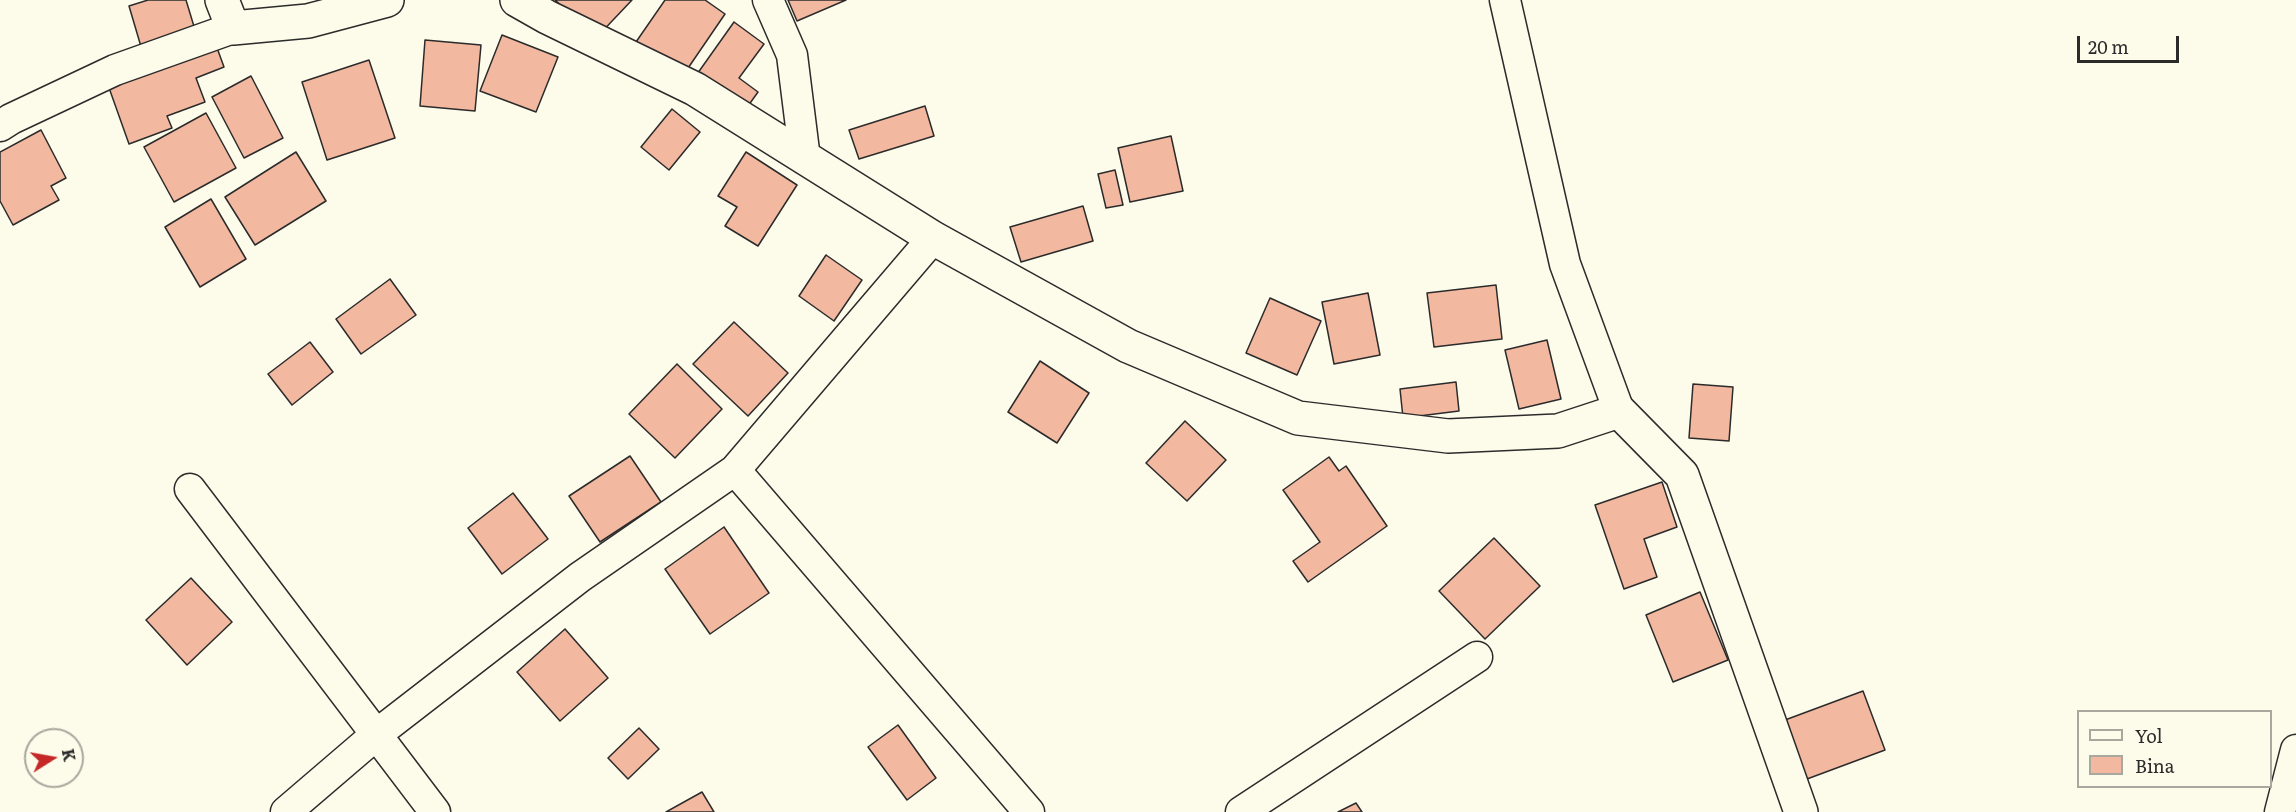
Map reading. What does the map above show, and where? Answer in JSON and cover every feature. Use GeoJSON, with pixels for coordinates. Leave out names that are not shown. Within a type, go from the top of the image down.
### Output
{"type":"FeatureCollection","features":[{"type":"Feature","properties":{"kind":"street"},"geometry":{"type":"LineString","coordinates":[[0,126],[228,14],[308,21],[387,0]]}},
{"type":"Feature","properties":{"kind":"street"},"geometry":{"type":"LineString","coordinates":[[517,0],[547,17],[695,88],[933,238],[1128,346],[1298,418],[1448,436],[1558,431],[1619,411]]}},
{"type":"Feature","properties":{"kind":"street"},"geometry":{"type":"LineString","coordinates":[[768,0],[792,56],[805,159]]}},
{"type":"Feature","properties":{"kind":"street"},"geometry":{"type":"LineString","coordinates":[[1505,0],[1565,264],[1619,411],[1682,475],[1801,812]]}},
{"type":"Feature","properties":{"kind":"street"},"geometry":{"type":"LineString","coordinates":[[286,812],[377,734],[580,577],[735,470],[933,238]]}},
{"type":"Feature","properties":{"kind":"street"},"geometry":{"type":"LineString","coordinates":[[735,470],[1029,812]]}},
{"type":"Feature","properties":{"kind":"street"},"geometry":{"type":"LineString","coordinates":[[190,489],[435,812]]}},
{"type":"Feature","properties":{"kind":"street"},"geometry":{"type":"LineString","coordinates":[[1241,812],[1477,657]]}},
{"type":"Feature","properties":{"kind":"street"},"geometry":{"type":"LineString","coordinates":[[2280,812],[2296,750]]}},
{"type":"Feature","properties":{"kind":"building"},"geometry":{"type":"Polygon","coordinates":[[[148,0],[186,0],[196,33],[142,50],[129,6],[148,0]]]}},
{"type":"Feature","properties":{"kind":"building"},"geometry":{"type":"Polygon","coordinates":[[[555,0],[632,0],[596,38],[555,0]]]}},
{"type":"Feature","properties":{"kind":"building"},"geometry":{"type":"Polygon","coordinates":[[[665,0],[705,0],[725,14],[684,74],[636,42],[665,0]]]}},
{"type":"Feature","properties":{"kind":"building"},"geometry":{"type":"Polygon","coordinates":[[[788,0],[846,0],[797,21],[788,0]]]}},
{"type":"Feature","properties":{"kind":"building"},"geometry":{"type":"Polygon","coordinates":[[[734,22],[764,44],[739,78],[758,92],[743,113],[695,77],[734,22]]]}},
{"type":"Feature","properties":{"kind":"building"},"geometry":{"type":"Polygon","coordinates":[[[502,35],[558,57],[536,112],[480,91],[502,35]]]}},
{"type":"Feature","properties":{"kind":"building"},"geometry":{"type":"Polygon","coordinates":[[[425,40],[481,45],[475,111],[420,106],[425,40]]]}},
{"type":"Feature","properties":{"kind":"building"},"geometry":{"type":"Polygon","coordinates":[[[216,45],[224,67],[196,78],[205,102],[167,116],[172,128],[129,144],[108,85],[216,45]]]}},
{"type":"Feature","properties":{"kind":"building"},"geometry":{"type":"Polygon","coordinates":[[[369,60],[395,138],[327,160],[302,82],[369,60]]]}},
{"type":"Feature","properties":{"kind":"building"},"geometry":{"type":"Polygon","coordinates":[[[251,76],[283,138],[244,158],[212,97],[251,76]]]}},
{"type":"Feature","properties":{"kind":"building"},"geometry":{"type":"Polygon","coordinates":[[[925,106],[934,136],[859,159],[849,130],[925,106]]]}},
{"type":"Feature","properties":{"kind":"building"},"geometry":{"type":"Polygon","coordinates":[[[672,109],[700,132],[669,170],[641,147],[672,109]]]}},
{"type":"Feature","properties":{"kind":"building"},"geometry":{"type":"Polygon","coordinates":[[[206,113],[236,168],[174,202],[144,147],[206,113]]]}},
{"type":"Feature","properties":{"kind":"building"},"geometry":{"type":"Polygon","coordinates":[[[41,130],[66,178],[51,186],[59,200],[13,225],[0,201],[0,152],[41,130]]]}},
{"type":"Feature","properties":{"kind":"building"},"geometry":{"type":"Polygon","coordinates":[[[1171,136],[1183,191],[1130,202],[1118,148],[1171,136]]]}},
{"type":"Feature","properties":{"kind":"building"},"geometry":{"type":"Polygon","coordinates":[[[296,152],[326,201],[255,245],[225,197],[296,152]]]}},
{"type":"Feature","properties":{"kind":"building"},"geometry":{"type":"Polygon","coordinates":[[[746,152],[797,185],[758,246],[725,226],[737,207],[718,196],[746,152]]]}},
{"type":"Feature","properties":{"kind":"building"},"geometry":{"type":"Polygon","coordinates":[[[1115,170],[1123,205],[1106,208],[1098,174],[1115,170]]]}},
{"type":"Feature","properties":{"kind":"building"},"geometry":{"type":"Polygon","coordinates":[[[211,199],[246,259],[200,287],[165,227],[211,199]]]}},
{"type":"Feature","properties":{"kind":"building"},"geometry":{"type":"Polygon","coordinates":[[[1083,206],[1093,241],[1021,262],[1010,227],[1083,206]]]}},
{"type":"Feature","properties":{"kind":"building"},"geometry":{"type":"Polygon","coordinates":[[[826,255],[862,280],[834,321],[799,296],[826,255]]]}},
{"type":"Feature","properties":{"kind":"building"},"geometry":{"type":"Polygon","coordinates":[[[390,279],[416,315],[361,354],[336,319],[390,279]]]}},
{"type":"Feature","properties":{"kind":"building"},"geometry":{"type":"Polygon","coordinates":[[[1496,285],[1502,339],[1434,347],[1427,293],[1496,285]]]}},
{"type":"Feature","properties":{"kind":"building"},"geometry":{"type":"Polygon","coordinates":[[[1368,293],[1380,355],[1334,364],[1322,302],[1368,293]]]}},
{"type":"Feature","properties":{"kind":"building"},"geometry":{"type":"Polygon","coordinates":[[[1270,298],[1321,321],[1297,375],[1246,353],[1270,298]]]}},
{"type":"Feature","properties":{"kind":"building"},"geometry":{"type":"Polygon","coordinates":[[[734,322],[788,373],[748,416],[693,364],[734,322]]]}},
{"type":"Feature","properties":{"kind":"building"},"geometry":{"type":"Polygon","coordinates":[[[1547,340],[1561,399],[1519,409],[1505,350],[1547,340]]]}},
{"type":"Feature","properties":{"kind":"building"},"geometry":{"type":"Polygon","coordinates":[[[310,342],[333,372],[292,405],[268,374],[310,342]]]}},
{"type":"Feature","properties":{"kind":"building"},"geometry":{"type":"Polygon","coordinates":[[[1040,361],[1089,393],[1057,443],[1008,412],[1040,361]]]}},
{"type":"Feature","properties":{"kind":"building"},"geometry":{"type":"Polygon","coordinates":[[[677,364],[722,409],[675,458],[629,414],[677,364]]]}},
{"type":"Feature","properties":{"kind":"building"},"geometry":{"type":"Polygon","coordinates":[[[1456,382],[1459,411],[1403,418],[1400,389],[1456,382]]]}},
{"type":"Feature","properties":{"kind":"building"},"geometry":{"type":"Polygon","coordinates":[[[1693,384],[1733,387],[1729,441],[1689,438],[1693,384]]]}},
{"type":"Feature","properties":{"kind":"building"},"geometry":{"type":"Polygon","coordinates":[[[1185,421],[1226,460],[1187,501],[1146,463],[1185,421]]]}},
{"type":"Feature","properties":{"kind":"building"},"geometry":{"type":"Polygon","coordinates":[[[630,456],[661,502],[600,542],[569,496],[630,456]]]}},
{"type":"Feature","properties":{"kind":"building"},"geometry":{"type":"Polygon","coordinates":[[[1329,457],[1339,471],[1346,466],[1387,526],[1308,582],[1293,561],[1320,542],[1283,490],[1329,457]]]}},
{"type":"Feature","properties":{"kind":"building"},"geometry":{"type":"Polygon","coordinates":[[[1662,482],[1677,527],[1644,539],[1657,577],[1624,589],[1595,505],[1662,482]]]}},
{"type":"Feature","properties":{"kind":"building"},"geometry":{"type":"Polygon","coordinates":[[[513,493],[548,539],[502,574],[468,528],[513,493]]]}},
{"type":"Feature","properties":{"kind":"building"},"geometry":{"type":"Polygon","coordinates":[[[724,527],[769,593],[710,634],[665,569],[724,527]]]}},
{"type":"Feature","properties":{"kind":"building"},"geometry":{"type":"Polygon","coordinates":[[[1494,538],[1540,586],[1485,639],[1439,591],[1494,538]]]}},
{"type":"Feature","properties":{"kind":"building"},"geometry":{"type":"Polygon","coordinates":[[[191,578],[232,622],[187,665],[146,620],[191,578]]]}},
{"type":"Feature","properties":{"kind":"building"},"geometry":{"type":"Polygon","coordinates":[[[1700,592],[1728,660],[1673,682],[1646,615],[1700,592]]]}},
{"type":"Feature","properties":{"kind":"building"},"geometry":{"type":"Polygon","coordinates":[[[565,629],[608,678],[560,721],[517,672],[565,629]]]}},
{"type":"Feature","properties":{"kind":"building"},"geometry":{"type":"Polygon","coordinates":[[[1863,691],[1885,750],[1807,779],[1785,720],[1863,691]]]}},
{"type":"Feature","properties":{"kind":"building"},"geometry":{"type":"Polygon","coordinates":[[[898,725],[936,778],[907,800],[868,747],[898,725]]]}},
{"type":"Feature","properties":{"kind":"building"},"geometry":{"type":"Polygon","coordinates":[[[639,728],[659,749],[628,779],[608,758],[639,728]]]}},
{"type":"Feature","properties":{"kind":"building"},"geometry":{"type":"Polygon","coordinates":[[[702,792],[714,812],[666,812],[702,792]]]}},
{"type":"Feature","properties":{"kind":"building"},"geometry":{"type":"Polygon","coordinates":[[[1356,803],[1362,812],[1338,812],[1356,803]]]}}]}
